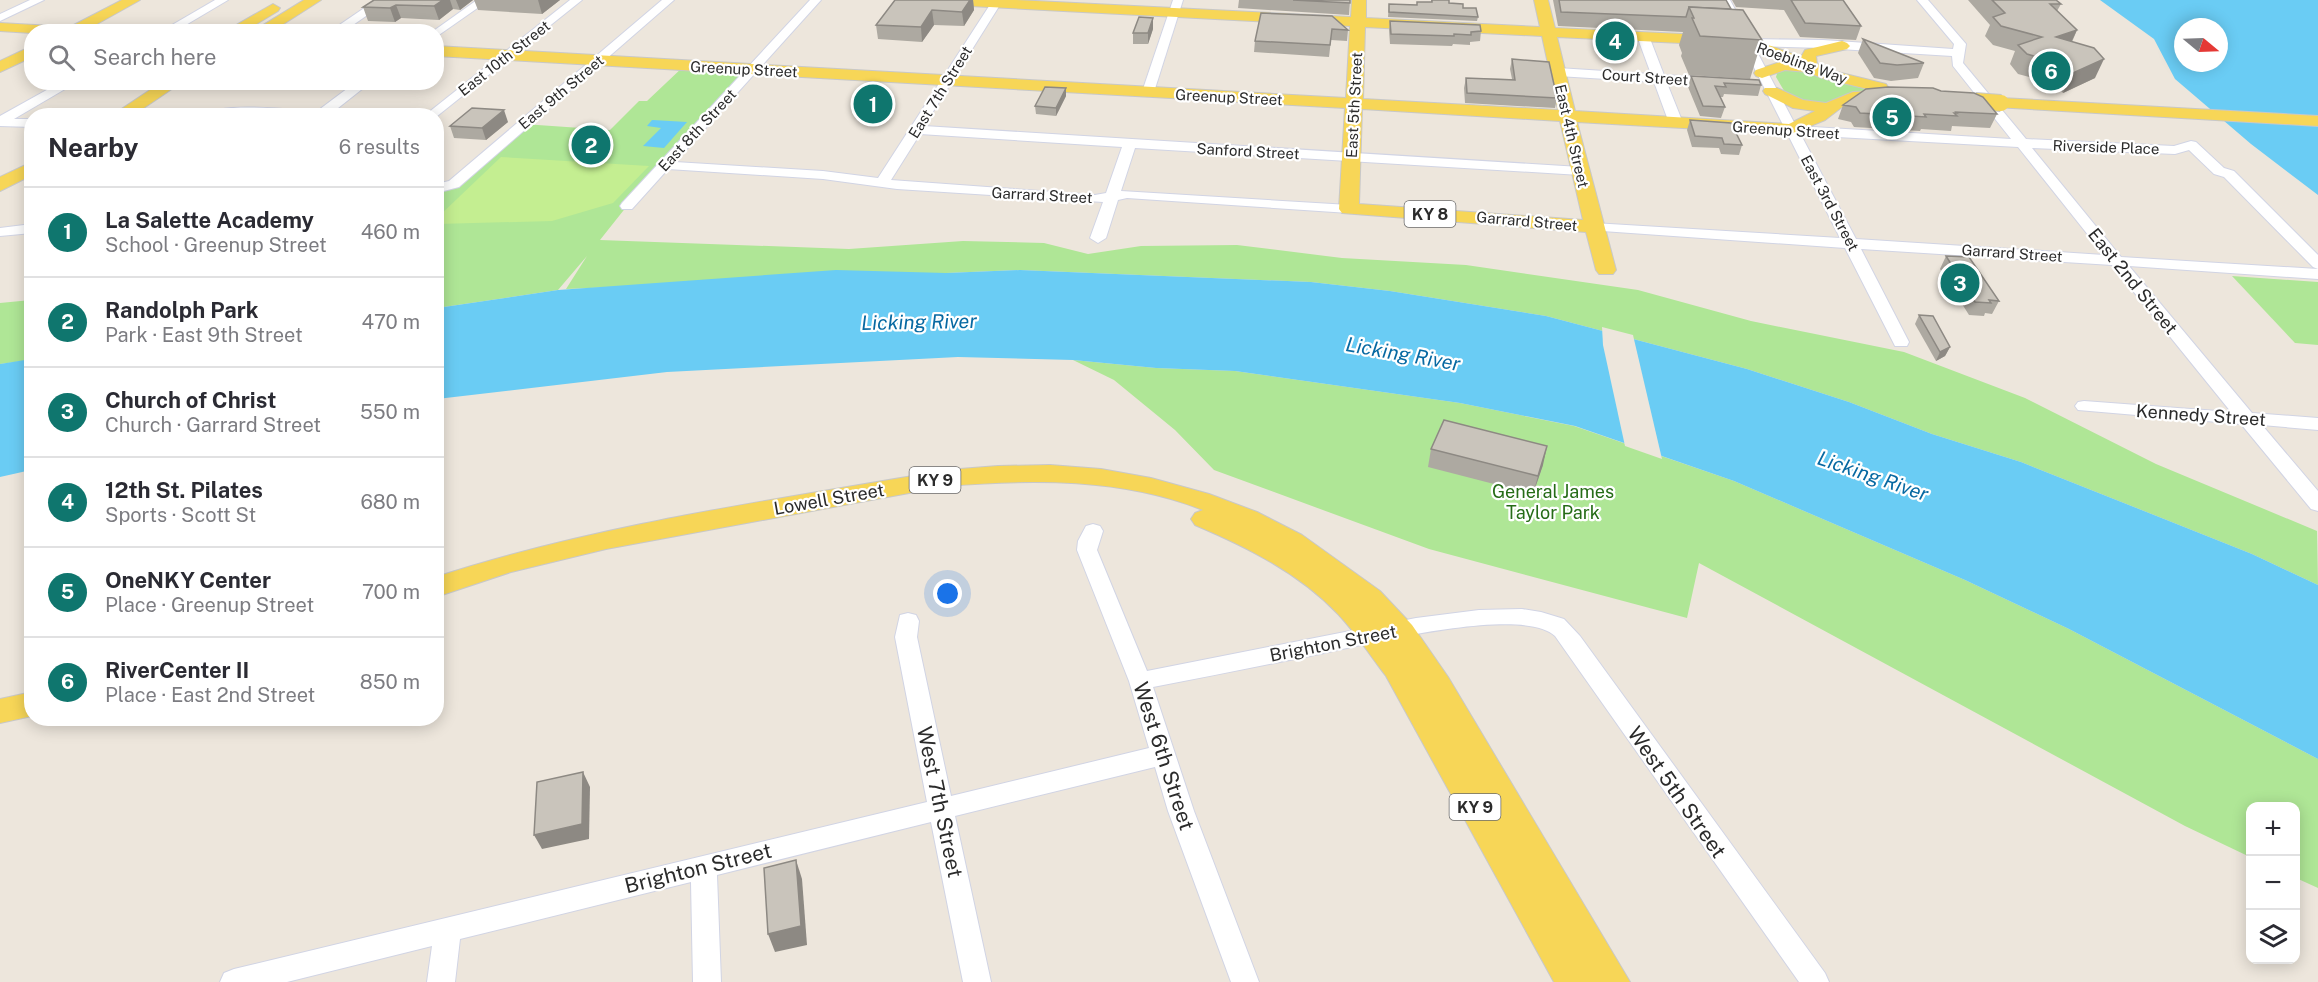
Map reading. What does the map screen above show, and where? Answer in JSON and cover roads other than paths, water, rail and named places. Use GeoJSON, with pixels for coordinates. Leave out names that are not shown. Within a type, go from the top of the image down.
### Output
{"type":"FeatureCollection","features":[{"type":"Feature","properties":{"kind":"main road"},"geometry":{"type":"LineString","coordinates":[[85,24],[133,0]]}},
{"type":"Feature","properties":{"kind":"main road"},"geometry":{"type":"LineString","coordinates":[[245,24],[286,0]]}},
{"type":"Feature","properties":{"kind":"main road"},"geometry":{"type":"LineString","coordinates":[[273,24],[314,0]]}},
{"type":"Feature","properties":{"kind":"main road","name":"Roebling Way"},"geometry":{"type":"LineString","coordinates":[[932,0],[1176,6],[1358,22],[1746,42],[1844,80],[1905,93],[1853,97],[1791,129]]}},
{"type":"Feature","properties":{"kind":"main road","name":"East 5th Street"},"geometry":{"type":"LineString","coordinates":[[1349,209],[1359,0]]}},
{"type":"Feature","properties":{"kind":"main road","name":"East 4th Street"},"geometry":{"type":"LineString","coordinates":[[1541,0],[1593,227],[1606,270]]}},
{"type":"Feature","properties":{"kind":"main road"},"geometry":{"type":"LineString","coordinates":[[0,27],[24,28]]}},
{"type":"Feature","properties":{"kind":"main road"},"geometry":{"type":"LineString","coordinates":[[1828,108],[1799,104],[1765,84],[1784,65],[1810,67],[1807,60],[1810,53],[1842,46]]}},
{"type":"Feature","properties":{"kind":"main road","name":"Greenup Street"},"geometry":{"type":"LineString","coordinates":[[444,51],[1791,129]]}},
{"type":"Feature","properties":{"kind":"main road"},"geometry":{"type":"LineString","coordinates":[[0,67],[24,55]]}},
{"type":"Feature","properties":{"kind":"main road"},"geometry":{"type":"LineString","coordinates":[[132,108],[161,90]]}},
{"type":"Feature","properties":{"kind":"main road"},"geometry":{"type":"LineString","coordinates":[[1956,99],[2318,121]]}},
{"type":"Feature","properties":{"kind":"main road"},"geometry":{"type":"LineString","coordinates":[[0,185],[24,172]]}},
{"type":"Feature","properties":{"kind":"main road","name":"Garrard Street"},"geometry":{"type":"LineString","coordinates":[[1349,209],[1593,227]]}},
{"type":"Feature","properties":{"kind":"main road","name":"Lowell Street"},"geometry":{"type":"LineString","coordinates":[[444,584],[506,564],[596,542],[936,480],[982,474],[1064,473],[1161,488],[1256,521],[1303,547],[1370,598],[1386,633]]}},
{"type":"Feature","properties":{"kind":"main road","name":"Lowell Street"},"geometry":{"type":"LineString","coordinates":[[444,600],[503,581],[609,557],[946,495],[1005,488],[1038,489],[1088,492],[1147,502],[1206,519],[1294,564],[1386,633]]}},
{"type":"Feature","properties":{"kind":"main road","name":"KY 9"},"geometry":{"type":"LineString","coordinates":[[1386,633],[1396,668],[1574,982]]}},
{"type":"Feature","properties":{"kind":"main road","name":"KY 9"},"geometry":{"type":"LineString","coordinates":[[1386,633],[1430,674],[1612,982]]}},
{"type":"Feature","properties":{"kind":"main road"},"geometry":{"type":"LineString","coordinates":[[0,693],[24,688]]}},
{"type":"Feature","properties":{"kind":"main road"},"geometry":{"type":"LineString","coordinates":[[0,711],[24,706]]}},
{"type":"Feature","properties":{"kind":"street"},"geometry":{"type":"LineString","coordinates":[[0,18],[39,0]]}},
{"type":"Feature","properties":{"kind":"street"},"geometry":{"type":"LineString","coordinates":[[180,24],[223,0]]}},
{"type":"Feature","properties":{"kind":"street"},"geometry":{"type":"LineString","coordinates":[[346,24],[384,0]]}},
{"type":"Feature","properties":{"kind":"street"},"geometry":{"type":"LineString","coordinates":[[444,28],[484,0]]}},
{"type":"Feature","properties":{"kind":"street","name":"East 10th Street"},"geometry":{"type":"LineString","coordinates":[[440,108],[577,0]]}},
{"type":"Feature","properties":{"kind":"street","name":"East 9th Street"},"geometry":{"type":"LineString","coordinates":[[444,187],[454,184],[669,0]]}},
{"type":"Feature","properties":{"kind":"street","name":"East 8th Street"},"geometry":{"type":"LineString","coordinates":[[627,206],[816,0]]}},
{"type":"Feature","properties":{"kind":"street","name":"East 3rd Street"},"geometry":{"type":"LineString","coordinates":[[1725,0],[1765,84],[1851,243],[1900,342]]}},
{"type":"Feature","properties":{"kind":"street","name":"East 2nd Street"},"geometry":{"type":"LineString","coordinates":[[1922,0],[1960,44],[1957,63],[2245,418],[2318,504]]}},
{"type":"Feature","properties":{"kind":"street","name":"East 7th Street"},"geometry":{"type":"LineString","coordinates":[[882,183],[997,2]]}},
{"type":"Feature","properties":{"kind":"street"},"geometry":{"type":"LineString","coordinates":[[1148,92],[1176,6]]}},
{"type":"Feature","properties":{"kind":"street"},"geometry":{"type":"LineString","coordinates":[[1643,36],[1676,123]]}},
{"type":"Feature","properties":{"kind":"street"},"geometry":{"type":"LineString","coordinates":[[1746,42],[1959,53]]}},
{"type":"Feature","properties":{"kind":"street","name":"Court Street"},"geometry":{"type":"LineString","coordinates":[[1558,72],[1732,83]]}},
{"type":"Feature","properties":{"kind":"street"},"geometry":{"type":"LineString","coordinates":[[0,121],[56,90]]}},
{"type":"Feature","properties":{"kind":"street"},"geometry":{"type":"LineString","coordinates":[[328,108],[354,90]]}},
{"type":"Feature","properties":{"kind":"street"},"geometry":{"type":"LineString","coordinates":[[0,121],[24,122]]}},
{"type":"Feature","properties":{"kind":"street","name":"Greenup Street"},"geometry":{"type":"LineString","coordinates":[[1791,129],[1806,132],[2021,143]]}},
{"type":"Feature","properties":{"kind":"street","name":"Sanford Street"},"geometry":{"type":"LineString","coordinates":[[917,130],[1580,171]]}},
{"type":"Feature","properties":{"kind":"street"},"geometry":{"type":"LineString","coordinates":[[1098,238],[1130,143]]}},
{"type":"Feature","properties":{"kind":"street","name":"Riverside Place"},"geometry":{"type":"LineString","coordinates":[[2021,143],[2175,150],[2191,145],[2219,171],[2229,174],[2318,264]]}},
{"type":"Feature","properties":{"kind":"street","name":"Garrard Street"},"geometry":{"type":"LineString","coordinates":[[664,165],[823,175],[882,183],[1095,199],[1127,194],[1349,209]]}},
{"type":"Feature","properties":{"kind":"street","name":"Garrard Street"},"geometry":{"type":"LineString","coordinates":[[1593,227],[2318,274]]}},
{"type":"Feature","properties":{"kind":"street"},"geometry":{"type":"LineString","coordinates":[[0,232],[24,229]]}},
{"type":"Feature","properties":{"kind":"street","name":"Kennedy Street"},"geometry":{"type":"LineString","coordinates":[[2084,406],[2318,424]]}},
{"type":"Feature","properties":{"kind":"street","name":"West 6th Street"},"geometry":{"type":"LineString","coordinates":[[1093,531],[1087,550],[1140,681],[1162,755],[1245,982]]}},
{"type":"Feature","properties":{"kind":"street","name":"Brighton Street"},"geometry":{"type":"LineString","coordinates":[[1140,681],[1433,622],[1478,617],[1528,619]]}},
{"type":"Feature","properties":{"kind":"street","name":"West 5th Street"},"geometry":{"type":"LineString","coordinates":[[1528,619],[1554,624],[1572,642],[1815,982]]}},
{"type":"Feature","properties":{"kind":"street","name":"West 7th Street"},"geometry":{"type":"LineString","coordinates":[[908,621],[906,638],[977,982]]}},
{"type":"Feature","properties":{"kind":"street","name":"Brighton Street"},"geometry":{"type":"LineString","coordinates":[[234,982],[1162,755]]}},
{"type":"Feature","properties":{"kind":"street"},"geometry":{"type":"LineString","coordinates":[[704,867],[707,982]]}},
{"type":"Feature","properties":{"kind":"street"},"geometry":{"type":"LineString","coordinates":[[441,982],[448,929]]}},
{"type":"Feature","properties":{"kind":"water"},"geometry":{"type":"Polygon","coordinates":[[[2100,0],[2318,0],[2318,195],[2251,144],[2175,79],[2154,39],[2100,0]]]}},
{"type":"Feature","properties":{"kind":"water"},"geometry":{"type":"Polygon","coordinates":[[[652,120],[687,122],[664,148],[643,146],[661,128],[647,126],[652,120]]]}},
{"type":"Feature","properties":{"kind":"water","name":"Licking River"},"geometry":{"type":"Polygon","coordinates":[[[836,270],[946,273],[1020,270],[1311,282],[1390,291],[1546,316],[1747,369],[1849,402],[1932,434],[2021,462],[2252,554],[2318,585],[2318,759],[2069,629],[1965,580],[1734,481],[1575,426],[1460,403],[1235,371],[1156,368],[1073,360],[958,357],[667,372],[444,398],[444,307],[558,290],[836,270]]]}},
{"type":"Feature","properties":{"kind":"water"},"geometry":{"type":"Polygon","coordinates":[[[24,360],[24,472],[0,477],[0,364],[24,360]]]}},
{"type":"Feature","properties":{"kind":"place","name":"12th St. Pilates"},"geometry":{"type":"Point","coordinates":[1615,41]}},
{"type":"Feature","properties":{"kind":"place","name":"RiverCenter II"},"geometry":{"type":"Point","coordinates":[2051,71]}},
{"type":"Feature","properties":{"kind":"place","name":"La Salette Academy"},"geometry":{"type":"Point","coordinates":[873,104]}},
{"type":"Feature","properties":{"kind":"place","name":"OneNKY Center"},"geometry":{"type":"Point","coordinates":[1892,117]}},
{"type":"Feature","properties":{"kind":"place","name":"Randolph Park"},"geometry":{"type":"Point","coordinates":[591,145]}},
{"type":"Feature","properties":{"kind":"place","name":"Church of Christ"},"geometry":{"type":"Point","coordinates":[1960,283]}},
{"type":"Feature","properties":{"kind":"park label","name":"General James Taylor Park"},"geometry":{"type":"Point","coordinates":[1553,501]}}]}
